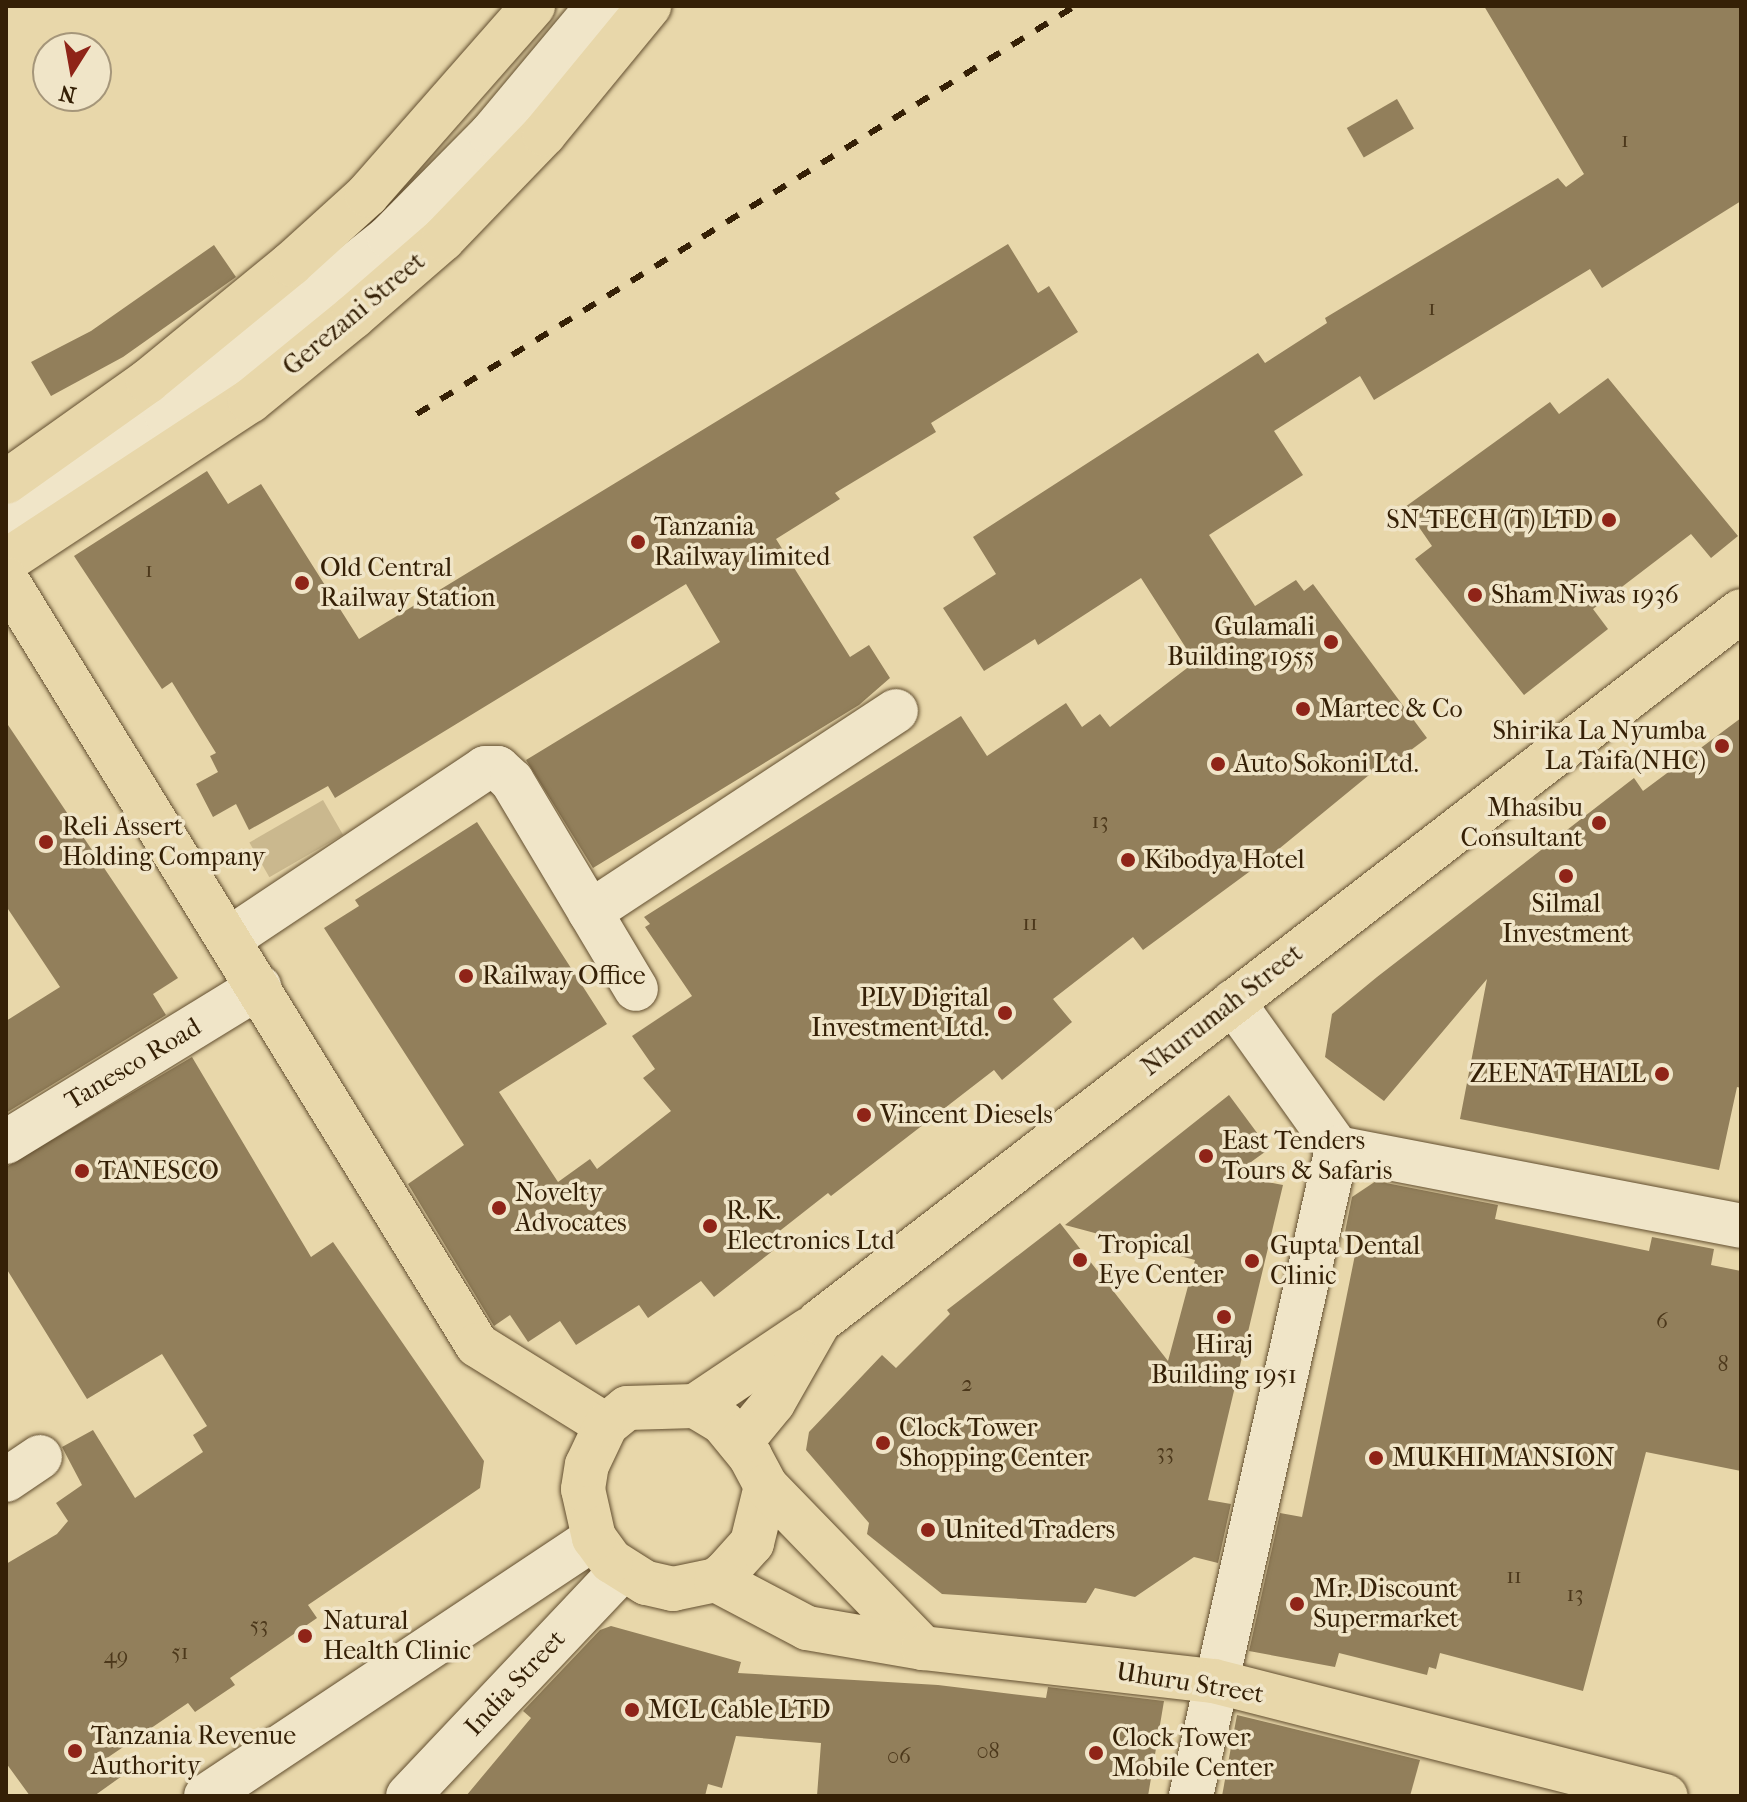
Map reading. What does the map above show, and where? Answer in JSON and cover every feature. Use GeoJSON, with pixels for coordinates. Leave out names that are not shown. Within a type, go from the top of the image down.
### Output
{"type":"FeatureCollection","features":[{"type":"Feature","properties":{"kind":"main road"},"geometry":{"type":"LineString","coordinates":[[6,482],[148,381],[291,264],[367,195],[533,6]]}},
{"type":"Feature","properties":{"kind":"main road","name":"Gerezani Street"},"geometry":{"type":"LineString","coordinates":[[6,561],[250,401],[353,317],[443,239],[544,134],[649,6]]}},
{"type":"Feature","properties":{"kind":"main road"},"geometry":{"type":"LineString","coordinates":[[6,579],[477,1345],[606,1425]]}},
{"type":"Feature","properties":{"kind":"main road","name":"Nkurumah Street"},"geometry":{"type":"LineString","coordinates":[[740,1443],[773,1403],[819,1322],[1741,611]]}},
{"type":"Feature","properties":{"kind":"main road"},"geometry":{"type":"LineString","coordinates":[[766,1486],[752,1543],[716,1580],[673,1589],[622,1570],[594,1538],[583,1489],[587,1465],[606,1425],[627,1408],[695,1406],[819,1322]]}},
{"type":"Feature","properties":{"kind":"main road"},"geometry":{"type":"LineString","coordinates":[[695,1406],[723,1423],[740,1443],[766,1486],[923,1648]]}},
{"type":"Feature","properties":{"kind":"main road","name":"Uhuru Street"},"geometry":{"type":"LineString","coordinates":[[716,1580],[807,1628],[923,1648],[1214,1681],[1666,1796]]}},
{"type":"Feature","properties":{"kind":"street"},"geometry":{"type":"LineString","coordinates":[[6,524],[177,405],[389,237],[491,134],[598,6]]}},
{"type":"Feature","properties":{"kind":"street"},"geometry":{"type":"LineString","coordinates":[[590,912],[896,711]]}},
{"type":"Feature","properties":{"kind":"street"},"geometry":{"type":"LineString","coordinates":[[229,939],[485,768],[498,768],[512,781],[636,989]]}},
{"type":"Feature","properties":{"kind":"street","name":"Tanesco Road"},"geometry":{"type":"LineString","coordinates":[[6,1142],[259,987]]}},
{"type":"Feature","properties":{"kind":"street"},"geometry":{"type":"LineString","coordinates":[[1233,1002],[1337,1148],[1741,1226]]}},
{"type":"Feature","properties":{"kind":"street"},"geometry":{"type":"LineString","coordinates":[[1191,1796],[1214,1681],[1337,1148]]}},
{"type":"Feature","properties":{"kind":"street"},"geometry":{"type":"LineString","coordinates":[[206,1796],[594,1538]]}},
{"type":"Feature","properties":{"kind":"street","name":"India Street"},"geometry":{"type":"LineString","coordinates":[[408,1796],[622,1570]]}},
{"type":"Feature","properties":{"kind":"shaded area"},"geometry":{"type":"Polygon","coordinates":[[[323,800],[343,835],[269,877],[249,843],[323,800]]]}},
{"type":"Feature","properties":{"kind":"building"},"geometry":{"type":"Polygon","coordinates":[[[1484,6],[1741,6],[1741,201],[1602,288],[1590,269],[1374,400],[1360,376],[1274,431],[1303,475],[1209,535],[1255,606],[1296,580],[1304,591],[1313,584],[1427,738],[1395,762],[1391,757],[1268,858],[1143,950],[1133,937],[1053,999],[1072,1022],[1002,1080],[994,1070],[831,1196],[828,1193],[772,1237],[779,1246],[714,1297],[701,1281],[648,1318],[639,1305],[576,1345],[560,1321],[528,1342],[510,1315],[494,1326],[408,1184],[464,1145],[324,928],[359,906],[355,900],[477,822],[607,1024],[499,1092],[558,1182],[590,1159],[597,1169],[671,1111],[643,1078],[655,1069],[632,1036],[692,996],[645,927],[650,924],[644,917],[961,716],[987,756],[1066,703],[1082,727],[1100,714],[1110,727],[1195,662],[1141,578],[1038,645],[1035,639],[984,671],[943,608],[996,574],[973,537],[1258,353],[1265,363],[1327,323],[1325,318],[1558,178],[1566,187],[1584,174],[1484,6]]]}},
{"type":"Feature","properties":{"kind":"building"},"geometry":{"type":"Polygon","coordinates":[[[1397,99],[1414,128],[1364,157],[1347,128],[1397,99]]]}},
{"type":"Feature","properties":{"kind":"building"},"geometry":{"type":"Polygon","coordinates":[[[1008,244],[1038,293],[1049,286],[1078,332],[931,423],[936,432],[835,493],[840,499],[776,539],[850,657],[869,645],[890,678],[859,705],[593,868],[526,760],[720,642],[686,584],[335,798],[328,786],[249,830],[236,804],[213,817],[196,784],[218,772],[210,756],[216,753],[172,682],[162,689],[74,556],[207,471],[228,504],[261,484],[359,639],[1008,244]]]}},
{"type":"Feature","properties":{"kind":"building"},"geometry":{"type":"Polygon","coordinates":[[[214,245],[236,277],[123,357],[51,396],[31,362],[91,331],[214,245]]]}},
{"type":"Feature","properties":{"kind":"building"},"geometry":{"type":"Polygon","coordinates":[[[1608,378],[1738,536],[1711,558],[1691,534],[1593,609],[1608,629],[1524,695],[1415,559],[1432,546],[1405,507],[1550,402],[1559,414],[1608,378]]]}},
{"type":"Feature","properties":{"kind":"building"},"geometry":{"type":"Polygon","coordinates":[[[1741,718],[1741,1088],[1737,1087],[1719,1170],[1460,1119],[1487,979],[1384,1101],[1325,1057],[1332,1014],[1377,977],[1634,778],[1643,791],[1741,718]]]}},
{"type":"Feature","properties":{"kind":"building","name":"Reli Assert Holding Company"},"geometry":{"type":"Polygon","coordinates":[[[6,722],[178,978],[153,994],[166,1015],[6,1113],[6,1021],[60,987],[6,906],[6,722]]]}},
{"type":"Feature","properties":{"kind":"building"},"geometry":{"type":"Polygon","coordinates":[[[192,1057],[311,1257],[333,1242],[484,1461],[480,1488],[308,1605],[317,1618],[230,1678],[235,1685],[195,1712],[188,1703],[107,1758],[122,1776],[94,1796],[30,1796],[6,1763],[6,1564],[57,1534],[68,1521],[56,1503],[82,1485],[62,1447],[93,1430],[135,1498],[203,1452],[193,1435],[207,1426],[162,1354],[87,1399],[6,1268],[6,1167],[192,1057]]]}},
{"type":"Feature","properties":{"kind":"building"},"geometry":{"type":"Polygon","coordinates":[[[1229,1095],[1269,1149],[1233,1175],[1283,1185],[1208,1500],[1231,1504],[1218,1563],[1194,1557],[1135,1597],[1095,1588],[1086,1603],[942,1594],[867,1534],[869,1523],[806,1450],[809,1432],[882,1355],[896,1368],[950,1314],[947,1310],[1060,1223],[1168,1361],[1195,1260],[1065,1225],[1229,1095]]]}},
{"type":"Feature","properties":{"kind":"building"},"geometry":{"type":"Polygon","coordinates":[[[1376,1181],[1498,1205],[1495,1219],[1649,1251],[1652,1237],[1714,1249],[1711,1265],[1741,1271],[1741,1471],[1646,1452],[1583,1691],[1440,1653],[1436,1669],[1429,1667],[1427,1675],[1339,1653],[1335,1667],[1249,1651],[1280,1513],[1302,1517],[1359,1235],[1345,1232],[1352,1197],[1376,1181]]]}},
{"type":"Feature","properties":{"kind":"building"},"geometry":{"type":"Polygon","coordinates":[[[611,1626],[741,1662],[738,1673],[938,1685],[1046,1698],[1048,1687],[1164,1701],[1148,1796],[817,1796],[821,1743],[736,1736],[722,1788],[708,1784],[705,1796],[466,1796],[531,1718],[523,1711],[600,1630],[611,1626]]]}},
{"type":"Feature","properties":{"kind":"building"},"geometry":{"type":"Polygon","coordinates":[[[1237,1715],[1420,1760],[1410,1796],[1222,1796],[1237,1715]]]}},
{"type":"Feature","properties":{"kind":"railway"},"geometry":{"type":"LineString","coordinates":[[417,414],[1075,6]]}},
{"type":"Feature","properties":{"kind":"place","name":"SN-TECH (T) LTD"},"geometry":{"type":"Point","coordinates":[1609,520]}},
{"type":"Feature","properties":{"kind":"place","name":"Tanzania Railway limited"},"geometry":{"type":"Point","coordinates":[638,542]}},
{"type":"Feature","properties":{"kind":"place","name":"Old Central Railway Station"},"geometry":{"type":"Point","coordinates":[302,583]}},
{"type":"Feature","properties":{"kind":"place","name":"Sham Niwas 1936"},"geometry":{"type":"Point","coordinates":[1475,595]}},
{"type":"Feature","properties":{"kind":"place","name":"Gulamali Building 1955"},"geometry":{"type":"Point","coordinates":[1331,642]}},
{"type":"Feature","properties":{"kind":"place","name":"Martec & Co"},"geometry":{"type":"Point","coordinates":[1303,709]}},
{"type":"Feature","properties":{"kind":"place","name":"Shirika La Nyumba La Taifa(NHC)"},"geometry":{"type":"Point","coordinates":[1722,746]}},
{"type":"Feature","properties":{"kind":"place","name":"Auto Sokoni Ltd."},"geometry":{"type":"Point","coordinates":[1218,764]}},
{"type":"Feature","properties":{"kind":"place","name":"Mhasibu Consultant"},"geometry":{"type":"Point","coordinates":[1599,823]}},
{"type":"Feature","properties":{"kind":"place","name":"Reli Assert Holding Company"},"geometry":{"type":"Point","coordinates":[46,842]}},
{"type":"Feature","properties":{"kind":"place","name":"Kibodya Hotel"},"geometry":{"type":"Point","coordinates":[1128,860]}},
{"type":"Feature","properties":{"kind":"place","name":"Silmal Investment"},"geometry":{"type":"Point","coordinates":[1566,876]}},
{"type":"Feature","properties":{"kind":"place","name":"Railway Office"},"geometry":{"type":"Point","coordinates":[466,976]}},
{"type":"Feature","properties":{"kind":"place","name":"PLV Digital Investment Ltd."},"geometry":{"type":"Point","coordinates":[1005,1013]}},
{"type":"Feature","properties":{"kind":"place","name":"ZEENAT HALL"},"geometry":{"type":"Point","coordinates":[1662,1074]}},
{"type":"Feature","properties":{"kind":"place","name":"Vincent Diesels"},"geometry":{"type":"Point","coordinates":[864,1115]}},
{"type":"Feature","properties":{"kind":"place","name":"East Tenders Tours & Safaris"},"geometry":{"type":"Point","coordinates":[1206,1156]}},
{"type":"Feature","properties":{"kind":"place","name":"TANESCO"},"geometry":{"type":"Point","coordinates":[82,1171]}},
{"type":"Feature","properties":{"kind":"place","name":"Novelty Advocates"},"geometry":{"type":"Point","coordinates":[499,1208]}},
{"type":"Feature","properties":{"kind":"place","name":"R. K. Electronics Ltd"},"geometry":{"type":"Point","coordinates":[710,1226]}},
{"type":"Feature","properties":{"kind":"place","name":"Tropical Eye Center"},"geometry":{"type":"Point","coordinates":[1080,1260]}},
{"type":"Feature","properties":{"kind":"place","name":"Gupta Dental Clinic"},"geometry":{"type":"Point","coordinates":[1252,1261]}},
{"type":"Feature","properties":{"kind":"place","name":"Hiraj Building 1951"},"geometry":{"type":"Point","coordinates":[1224,1317]}},
{"type":"Feature","properties":{"kind":"place","name":"Clock Tower Shopping Center"},"geometry":{"type":"Point","coordinates":[883,1443]}},
{"type":"Feature","properties":{"kind":"place","name":"MUKHI MANSION"},"geometry":{"type":"Point","coordinates":[1376,1458]}},
{"type":"Feature","properties":{"kind":"place","name":"United Traders"},"geometry":{"type":"Point","coordinates":[928,1530]}},
{"type":"Feature","properties":{"kind":"place","name":"Mr. Discount Supermarket"},"geometry":{"type":"Point","coordinates":[1297,1604]}},
{"type":"Feature","properties":{"kind":"place","name":"Natural Health Clinic"},"geometry":{"type":"Point","coordinates":[305,1636]}},
{"type":"Feature","properties":{"kind":"place","name":"MCL Cable LTD"},"geometry":{"type":"Point","coordinates":[632,1710]}},
{"type":"Feature","properties":{"kind":"place","name":"Tanzania Revenue Authority"},"geometry":{"type":"Point","coordinates":[75,1751]}},
{"type":"Feature","properties":{"kind":"place","name":"Clock Tower Mobile Center"},"geometry":{"type":"Point","coordinates":[1096,1753]}}]}
